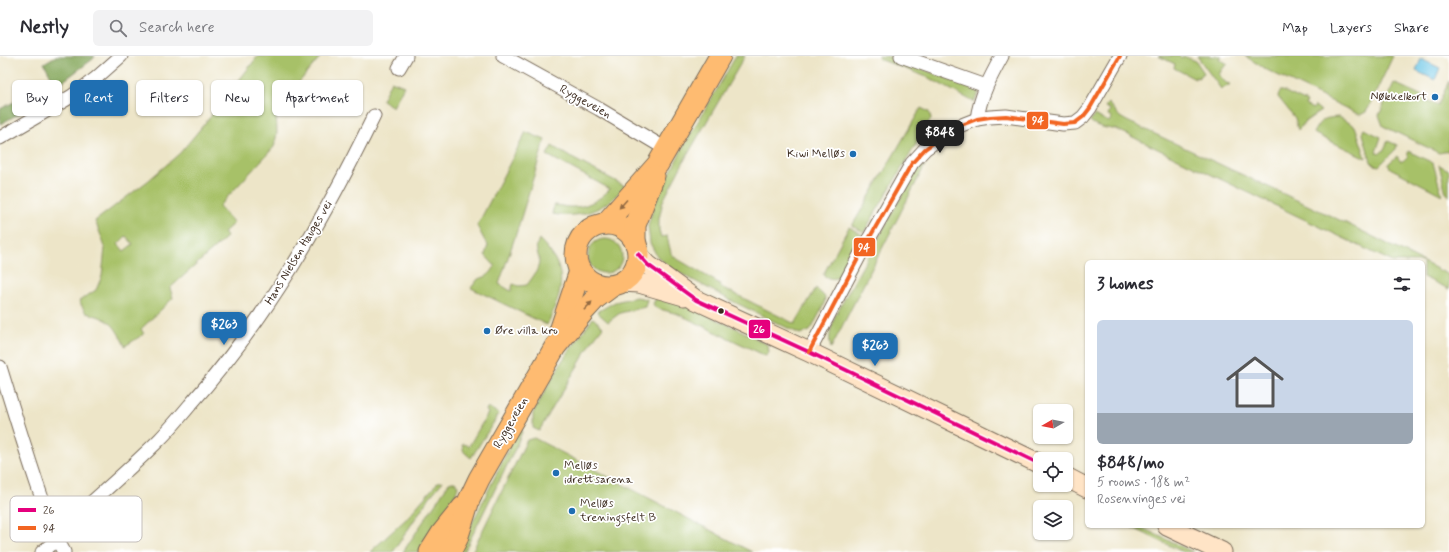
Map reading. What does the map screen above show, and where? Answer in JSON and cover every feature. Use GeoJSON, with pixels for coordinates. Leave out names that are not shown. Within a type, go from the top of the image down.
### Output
{"type":"FeatureCollection","features":[{"type":"Feature","properties":{"kind":"main road"},"geometry":{"type":"LineString","coordinates":[[604,224],[662,156],[720,56]]}},
{"type":"Feature","properties":{"kind":"main road"},"geometry":{"type":"LineString","coordinates":[[636,248],[629,234],[619,227],[604,224],[596,226],[588,231],[579,242],[576,254],[577,263],[580,271],[586,278],[603,286],[617,284],[629,277],[635,268],[636,248],[635,225],[650,190],[662,156]]}},
{"type":"Feature","properties":{"kind":"main road","name":"Ryggeveien"},"geometry":{"type":"LineString","coordinates":[[555,347],[580,271]]}},
{"type":"Feature","properties":{"kind":"main road","name":"Ryggeveien"},"geometry":{"type":"LineString","coordinates":[[450,552],[457,539],[469,500],[479,479],[555,347],[596,298],[617,284]]}},
{"type":"Feature","properties":{"kind":"main road","name":"Ryggeveien"},"geometry":{"type":"LineString","coordinates":[[430,552],[442,533],[469,500]]}},
{"type":"Feature","properties":{"kind":"street"},"geometry":{"type":"LineString","coordinates":[[0,138],[72,96],[95,79],[121,56]]}},
{"type":"Feature","properties":{"kind":"street"},"geometry":{"type":"LineString","coordinates":[[399,68],[406,56]]}},
{"type":"Feature","properties":{"kind":"street","name":"Ryggeveien"},"geometry":{"type":"LineString","coordinates":[[503,56],[599,109],[662,156]]}},
{"type":"Feature","properties":{"kind":"street"},"geometry":{"type":"LineString","coordinates":[[901,56],[986,86]]}},
{"type":"Feature","properties":{"kind":"street"},"geometry":{"type":"LineString","coordinates":[[977,119],[986,86],[1002,56]]}},
{"type":"Feature","properties":{"kind":"street"},"geometry":{"type":"LineString","coordinates":[[809,352],[862,251],[912,163],[925,149],[954,128],[977,119],[1006,116],[1063,124],[1075,122],[1083,117],[1090,108],[1120,56]]}},
{"type":"Feature","properties":{"kind":"street","name":"Hans Nielsen Hauges vei"},"geometry":{"type":"LineString","coordinates":[[98,496],[160,439],[211,381],[239,346],[271,301],[320,220],[356,154],[374,116]]}},
{"type":"Feature","properties":{"kind":"street"},"geometry":{"type":"LineString","coordinates":[[636,248],[648,265],[696,300]]}},
{"type":"Feature","properties":{"kind":"street"},"geometry":{"type":"LineString","coordinates":[[617,284],[638,283],[696,300],[809,352],[1033,461]]}},
{"type":"Feature","properties":{"kind":"street"},"geometry":{"type":"LineString","coordinates":[[0,367],[16,422],[42,496]]}},
{"type":"Feature","properties":{"kind":"street"},"geometry":{"type":"LineString","coordinates":[[1073,481],[1085,487]]}},
{"type":"Feature","properties":{"kind":"street"},"geometry":{"type":"LineString","coordinates":[[1171,528],[1222,552]]}},
{"type":"Feature","properties":{"kind":"street","name":"Hans Nielsen Hauges vei"},"geometry":{"type":"LineString","coordinates":[[42,552],[54,542]]}},
{"type":"Feature","properties":{"kind":"street"},"geometry":{"type":"LineString","coordinates":[[58,542],[64,552]]}},
{"type":"Feature","properties":{"kind":"green space"},"geometry":{"type":"Polygon","coordinates":[[[56,56],[95,56],[62,82],[62,80],[53,80],[44,63],[56,56]]]}},
{"type":"Feature","properties":{"kind":"green space"},"geometry":{"type":"Polygon","coordinates":[[[258,56],[321,56],[301,80],[272,80],[272,116],[276,116],[277,133],[274,147],[219,206],[234,223],[224,232],[227,237],[170,288],[173,298],[141,329],[144,334],[125,346],[118,332],[111,324],[106,320],[86,313],[79,301],[96,290],[102,276],[105,248],[95,221],[149,180],[180,153],[211,116],[264,116],[264,80],[239,80],[258,56]],[[126,236],[118,244],[124,251],[133,244],[126,236]]]}},
{"type":"Feature","properties":{"kind":"green space"},"geometry":{"type":"Polygon","coordinates":[[[736,56],[745,56],[685,159],[663,201],[659,219],[659,230],[661,237],[667,236],[671,253],[674,257],[720,284],[719,286],[795,324],[816,288],[825,297],[824,305],[810,331],[800,334],[730,300],[669,267],[657,256],[650,243],[648,226],[654,205],[681,151],[736,56]]]}},
{"type":"Feature","properties":{"kind":"green space"},"geometry":{"type":"Polygon","coordinates":[[[879,56],[890,57],[978,90],[979,92],[974,102],[927,77],[879,59],[879,56]]]}},
{"type":"Feature","properties":{"kind":"green space"},"geometry":{"type":"Polygon","coordinates":[[[1158,56],[1179,56],[1182,58],[1183,56],[1196,61],[1204,73],[1198,78],[1195,77],[1195,79],[1174,68],[1175,64],[1158,56]]]}},
{"type":"Feature","properties":{"kind":"green space"},"geometry":{"type":"Polygon","coordinates":[[[1197,56],[1221,56],[1219,59],[1228,64],[1222,69],[1219,75],[1226,83],[1231,84],[1221,89],[1197,56]]]}},
{"type":"Feature","properties":{"kind":"green space"},"geometry":{"type":"Polygon","coordinates":[[[1245,56],[1393,56],[1369,107],[1366,112],[1360,115],[1267,70],[1245,56]]]}},
{"type":"Feature","properties":{"kind":"green space"},"geometry":{"type":"Polygon","coordinates":[[[391,81],[404,86],[393,107],[382,100],[391,81]]]}},
{"type":"Feature","properties":{"kind":"green space"},"geometry":{"type":"Polygon","coordinates":[[[1449,81],[1449,151],[1439,153],[1383,126],[1379,115],[1394,83],[1427,98],[1426,100],[1438,105],[1449,81]]]}},
{"type":"Feature","properties":{"kind":"green space"},"geometry":{"type":"Polygon","coordinates":[[[1280,91],[1307,102],[1305,105],[1313,109],[1315,106],[1321,111],[1306,121],[1298,130],[1295,118],[1278,97],[1280,91]]]}},
{"type":"Feature","properties":{"kind":"green space"},"geometry":{"type":"Polygon","coordinates":[[[12,103],[12,116],[15,116],[0,124],[0,109],[12,103]]]}},
{"type":"Feature","properties":{"kind":"green space"},"geometry":{"type":"Polygon","coordinates":[[[1108,103],[1120,117],[1127,121],[1346,223],[1419,260],[1389,260],[1118,130],[1100,126],[1090,121],[1094,115],[1109,122],[1112,117],[1108,115],[1110,109],[1105,107],[1108,103]]]}},
{"type":"Feature","properties":{"kind":"green space"},"geometry":{"type":"Polygon","coordinates":[[[921,108],[929,112],[931,119],[864,232],[852,226],[921,108]]]}},
{"type":"Feature","properties":{"kind":"green space"},"geometry":{"type":"Polygon","coordinates":[[[1339,117],[1355,126],[1366,158],[1313,133],[1323,120],[1339,117]]]}},
{"type":"Feature","properties":{"kind":"green space"},"geometry":{"type":"Polygon","coordinates":[[[1364,129],[1381,137],[1376,152],[1379,154],[1383,151],[1388,141],[1397,145],[1396,149],[1379,166],[1374,165],[1371,162],[1363,134],[1364,129]]]}},
{"type":"Feature","properties":{"kind":"green space"},"geometry":{"type":"Polygon","coordinates":[[[526,132],[545,140],[499,284],[511,291],[513,284],[519,286],[527,285],[538,268],[539,261],[537,248],[539,239],[549,250],[555,260],[561,280],[557,301],[547,325],[471,288],[478,279],[490,273],[495,266],[485,255],[488,245],[477,226],[526,132]]]}},
{"type":"Feature","properties":{"kind":"green space"},"geometry":{"type":"Polygon","coordinates":[[[552,146],[625,186],[609,201],[592,211],[573,215],[552,214],[554,205],[576,207],[587,205],[602,197],[610,189],[547,155],[552,146]]]}},
{"type":"Feature","properties":{"kind":"green space"},"geometry":{"type":"Polygon","coordinates":[[[1408,151],[1433,163],[1442,195],[1390,168],[1388,164],[1397,156],[1400,161],[1403,161],[1408,156],[1408,151]]]}},
{"type":"Feature","properties":{"kind":"green space"},"geometry":{"type":"Polygon","coordinates":[[[925,165],[831,348],[831,328],[835,316],[916,170],[925,165]]]}},
{"type":"Feature","properties":{"kind":"green space"},"geometry":{"type":"Polygon","coordinates":[[[1439,165],[1449,170],[1449,197],[1446,193],[1439,165]]]}},
{"type":"Feature","properties":{"kind":"green space"},"geometry":{"type":"Polygon","coordinates":[[[849,227],[863,235],[840,276],[834,278],[827,277],[823,275],[849,227]]]}},
{"type":"Feature","properties":{"kind":"green space"},"geometry":{"type":"Polygon","coordinates":[[[602,239],[608,239],[612,240],[619,246],[622,256],[621,263],[615,270],[608,273],[602,273],[598,272],[591,266],[588,259],[588,253],[589,249],[595,242],[602,239]]]}},
{"type":"Feature","properties":{"kind":"green space"},"geometry":{"type":"Polygon","coordinates":[[[1425,263],[1449,275],[1449,289],[1425,278],[1425,263]]]}},
{"type":"Feature","properties":{"kind":"green space"},"geometry":{"type":"Polygon","coordinates":[[[660,294],[738,329],[768,345],[769,353],[766,356],[678,314],[656,308],[653,304],[660,294]]]}},
{"type":"Feature","properties":{"kind":"green space"},"geometry":{"type":"Polygon","coordinates":[[[636,297],[647,299],[645,307],[620,313],[608,322],[597,312],[615,302],[636,297]]]}},
{"type":"Feature","properties":{"kind":"green space"},"geometry":{"type":"Polygon","coordinates":[[[593,318],[603,327],[593,340],[539,431],[533,428],[533,413],[562,361],[593,318]]]}},
{"type":"Feature","properties":{"kind":"green space"},"geometry":{"type":"Polygon","coordinates":[[[488,407],[499,414],[471,458],[464,452],[462,446],[463,444],[469,446],[488,413],[486,410],[488,407]]]}},
{"type":"Feature","properties":{"kind":"green space"},"geometry":{"type":"Polygon","coordinates":[[[520,426],[522,432],[515,449],[464,552],[458,552],[520,426]]]}},
{"type":"Feature","properties":{"kind":"green space","name":"Melløs idrettsarena"},"geometry":{"type":"Polygon","coordinates":[[[534,438],[752,552],[472,552],[527,440],[534,438]]]}},
{"type":"Feature","properties":{"kind":"green space"},"geometry":{"type":"Polygon","coordinates":[[[443,481],[429,498],[393,552],[370,552],[406,519],[438,482],[443,481]]]}},
{"type":"Feature","properties":{"kind":"green space"},"geometry":{"type":"Polygon","coordinates":[[[455,482],[458,486],[456,493],[448,510],[422,552],[403,552],[449,483],[455,482]]]}},
{"type":"Feature","properties":{"kind":"green space"},"geometry":{"type":"Polygon","coordinates":[[[1133,528],[1142,528],[1193,552],[1183,552],[1133,528]]]}},
{"type":"Feature","properties":{"kind":"water"},"geometry":{"type":"Polygon","coordinates":[[[1421,59],[1440,68],[1435,80],[1416,71],[1421,59]]]}},
{"type":"Feature","properties":{"kind":"transit line","name":"94"},"geometry":{"type":"LineString","coordinates":[[809,352],[862,251],[912,163],[925,149],[954,128],[977,119],[1006,116],[1063,124],[1075,123],[1083,117],[1090,108],[1120,56]]}},
{"type":"Feature","properties":{"kind":"transit line","name":"26"},"geometry":{"type":"LineString","coordinates":[[638,254],[648,265],[696,300],[809,352],[1033,461]]}},
{"type":"Feature","properties":{"kind":"place","name":"Nøkkelkort"},"geometry":{"type":"Point","coordinates":[1435,97]}},
{"type":"Feature","properties":{"kind":"place","name":"Kiwi Melløs"},"geometry":{"type":"Point","coordinates":[853,154]}},
{"type":"Feature","properties":{"kind":"place","name":"Øre villa kro"},"geometry":{"type":"Point","coordinates":[487,331]}},
{"type":"Feature","properties":{"kind":"place","name":"Melløs idrettsarena"},"geometry":{"type":"Point","coordinates":[556,473]}},
{"type":"Feature","properties":{"kind":"place","name":"Melløs treningsfelt B"},"geometry":{"type":"Point","coordinates":[572,511]}}]}
